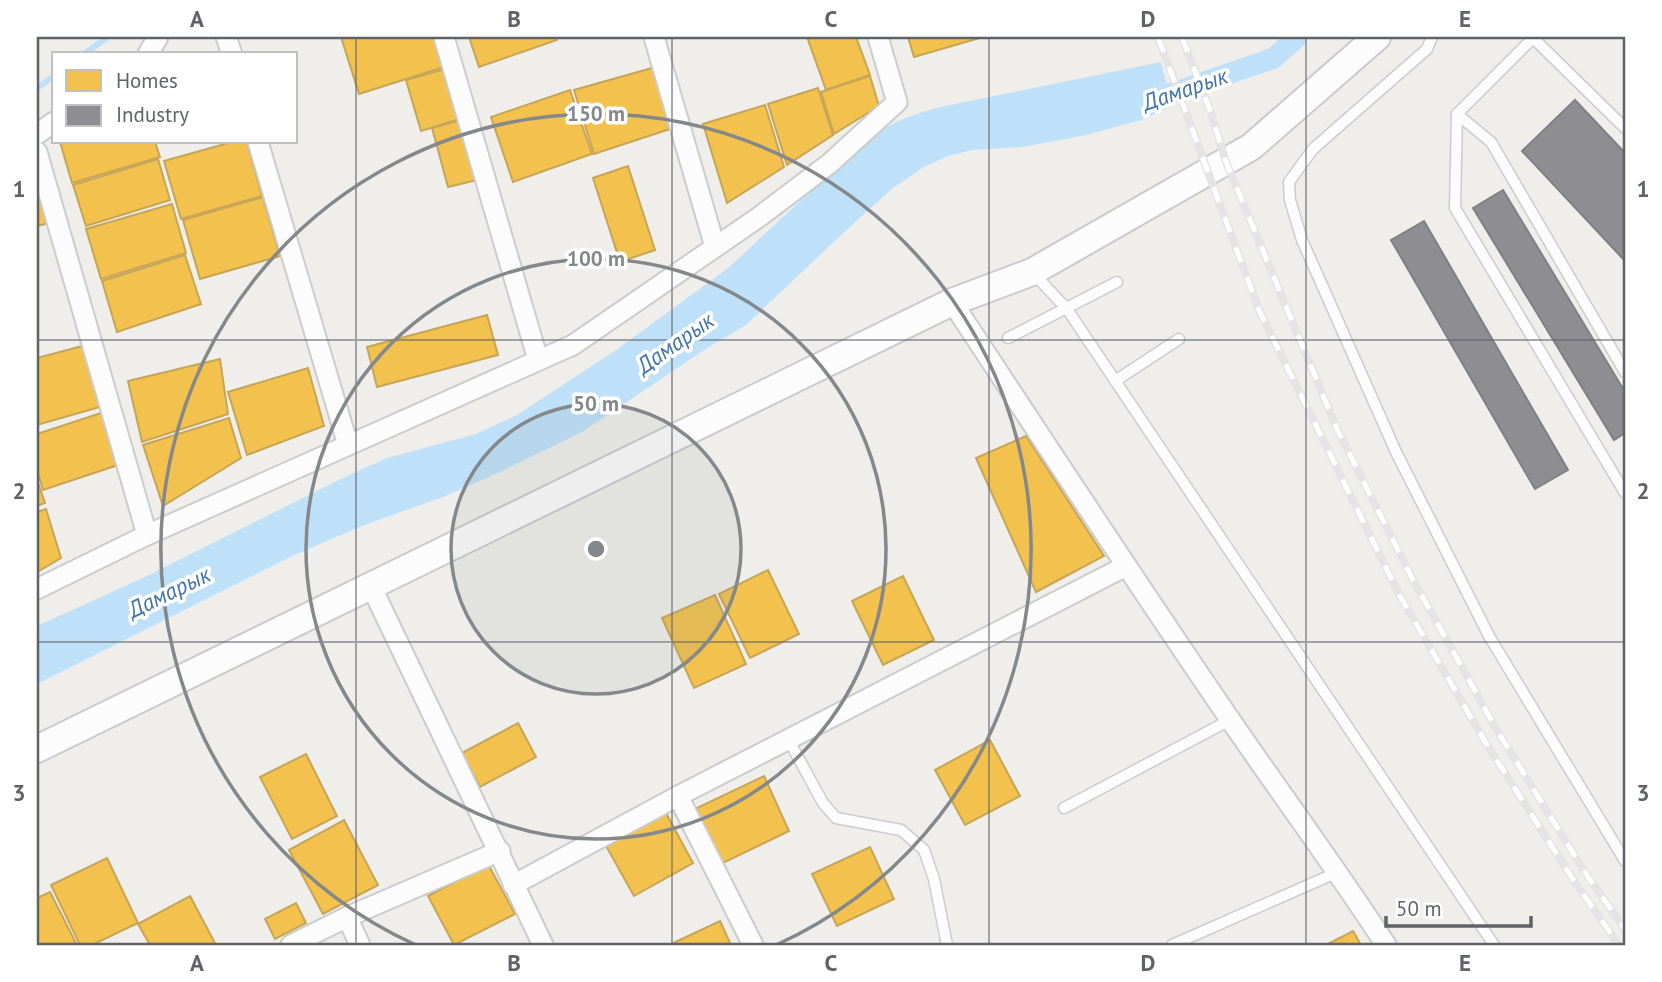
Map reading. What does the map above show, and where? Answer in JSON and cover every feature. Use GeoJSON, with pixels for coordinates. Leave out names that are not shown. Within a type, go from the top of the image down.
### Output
{"type":"FeatureCollection","features":[{"type":"Feature","properties":{"kind":"main road"},"geometry":{"type":"LineString","coordinates":[[37,749],[952,302],[1032,272],[1251,147],[1377,37]]}},
{"type":"Feature","properties":{"kind":"street"},"geometry":{"type":"LineString","coordinates":[[444,37],[538,360]]}},
{"type":"Feature","properties":{"kind":"street"},"geometry":{"type":"LineString","coordinates":[[654,37],[715,247]]}},
{"type":"Feature","properties":{"kind":"street"},"geometry":{"type":"LineString","coordinates":[[37,589],[147,535],[573,345],[829,164],[897,102],[878,37]]}},
{"type":"Feature","properties":{"kind":"street"},"geometry":{"type":"LineString","coordinates":[[37,134],[52,123]]}},
{"type":"Feature","properties":{"kind":"street"},"geometry":{"type":"LineString","coordinates":[[259,144],[348,445]]}},
{"type":"Feature","properties":{"kind":"street"},"geometry":{"type":"LineString","coordinates":[[37,152],[147,535]]}},
{"type":"Feature","properties":{"kind":"street"},"geometry":{"type":"LineString","coordinates":[[952,302],[1126,566],[1230,720],[1339,872],[1386,945]]}},
{"type":"Feature","properties":{"kind":"street"},"geometry":{"type":"LineString","coordinates":[[513,885],[678,796],[1126,566]]}},
{"type":"Feature","properties":{"kind":"street"},"geometry":{"type":"LineString","coordinates":[[371,586],[543,945]]}},
{"type":"Feature","properties":{"kind":"street"},"geometry":{"type":"LineString","coordinates":[[678,796],[753,945]]}},
{"type":"Feature","properties":{"kind":"street"},"geometry":{"type":"LineString","coordinates":[[291,945],[347,917],[499,851]]}},
{"type":"Feature","properties":{"kind":"street"},"geometry":{"type":"LineString","coordinates":[[347,917],[360,945]]}},
{"type":"Feature","properties":{"kind":"lane"},"geometry":{"type":"LineString","coordinates":[[1433,37],[1427,49],[1313,149],[1290,182],[1290,200],[1302,240],[1396,452],[1489,636],[1625,861]]}},
{"type":"Feature","properties":{"kind":"lane"},"geometry":{"type":"LineString","coordinates":[[1625,128],[1533,38],[1457,114],[1455,208],[1625,493]]}},
{"type":"Feature","properties":{"kind":"lane"},"geometry":{"type":"LineString","coordinates":[[1457,114],[1491,142],[1625,372]]}},
{"type":"Feature","properties":{"kind":"lane"},"geometry":{"type":"LineString","coordinates":[[1032,272],[1067,309],[1494,945]]}},
{"type":"Feature","properties":{"kind":"lane"},"geometry":{"type":"LineString","coordinates":[[1008,338],[1117,282]]}},
{"type":"Feature","properties":{"kind":"lane"},"geometry":{"type":"LineString","coordinates":[[1115,381],[1179,339]]}},
{"type":"Feature","properties":{"kind":"lane"},"geometry":{"type":"LineString","coordinates":[[1064,808],[1230,720]]}},
{"type":"Feature","properties":{"kind":"lane"},"geometry":{"type":"LineString","coordinates":[[788,739],[823,803],[836,818],[901,830],[924,850],[934,879],[947,945]]}},
{"type":"Feature","properties":{"kind":"lane"},"geometry":{"type":"LineString","coordinates":[[1172,945],[1339,872]]}},
{"type":"Feature","properties":{"kind":"water"},"geometry":{"type":"Polygon","coordinates":[[[1161,62],[1172,106],[1141,120],[1086,135],[1023,147],[972,150],[948,156],[924,167],[893,188],[746,325],[582,432],[443,497],[364,525],[292,556],[37,684],[37,626],[147,576],[387,458],[476,434],[517,415],[616,350],[727,269],[863,143],[892,124],[945,106],[1161,62]]]}},
{"type":"Feature","properties":{"kind":"building: Homes"},"geometry":{"type":"Polygon","coordinates":[[[341,37],[435,37],[444,67],[359,94],[341,37]]]}},
{"type":"Feature","properties":{"kind":"building: Homes"},"geometry":{"type":"Polygon","coordinates":[[[469,37],[556,37],[557,40],[479,67],[469,37]]]}},
{"type":"Feature","properties":{"kind":"building: Homes"},"geometry":{"type":"Polygon","coordinates":[[[807,37],[856,37],[870,75],[826,90],[807,37]]]}},
{"type":"Feature","properties":{"kind":"building: Homes"},"geometry":{"type":"Polygon","coordinates":[[[908,37],[983,37],[914,57],[908,37]]]}},
{"type":"Feature","properties":{"kind":"building: Homes"},"geometry":{"type":"Polygon","coordinates":[[[659,66],[676,127],[594,154],[574,90],[659,66]]]}},
{"type":"Feature","properties":{"kind":"building: Homes"},"geometry":{"type":"Polygon","coordinates":[[[445,69],[460,119],[421,131],[406,80],[445,69]]]}},
{"type":"Feature","properties":{"kind":"building: Homes"},"geometry":{"type":"Polygon","coordinates":[[[870,76],[879,106],[834,134],[821,92],[870,76]]]}},
{"type":"Feature","properties":{"kind":"building: Homes"},"geometry":{"type":"Polygon","coordinates":[[[818,88],[833,135],[787,165],[768,104],[818,88]]]}},
{"type":"Feature","properties":{"kind":"building: Homes"},"geometry":{"type":"Polygon","coordinates":[[[570,90],[592,154],[513,182],[491,117],[570,90]]]}},
{"type":"Feature","properties":{"kind":"building: Homes"},"geometry":{"type":"Polygon","coordinates":[[[765,105],[784,167],[727,203],[703,124],[765,105]]]}},
{"type":"Feature","properties":{"kind":"building: Homes"},"geometry":{"type":"Polygon","coordinates":[[[461,120],[477,180],[448,187],[432,128],[461,120]]]}},
{"type":"Feature","properties":{"kind":"building: Homes"},"geometry":{"type":"Polygon","coordinates":[[[61,144],[156,144],[160,157],[72,183],[61,144]]]}},
{"type":"Feature","properties":{"kind":"building: Homes"},"geometry":{"type":"Polygon","coordinates":[[[225,144],[248,144],[262,196],[181,219],[164,161],[225,144]]]}},
{"type":"Feature","properties":{"kind":"building: Homes"},"geometry":{"type":"Polygon","coordinates":[[[158,159],[170,200],[86,226],[73,185],[158,159]]]}},
{"type":"Feature","properties":{"kind":"building: Homes"},"geometry":{"type":"Polygon","coordinates":[[[628,166],[655,250],[620,262],[593,178],[628,166]]]}},
{"type":"Feature","properties":{"kind":"building: Homes"},"geometry":{"type":"Polygon","coordinates":[[[37,176],[50,223],[37,226],[37,176]]]}},
{"type":"Feature","properties":{"kind":"building: Homes"},"geometry":{"type":"Polygon","coordinates":[[[263,197],[280,256],[200,279],[183,220],[263,197]]]}},
{"type":"Feature","properties":{"kind":"building: Homes"},"geometry":{"type":"Polygon","coordinates":[[[172,204],[186,253],[101,279],[86,229],[172,204]]]}},
{"type":"Feature","properties":{"kind":"building: Homes"},"geometry":{"type":"Polygon","coordinates":[[[185,255],[201,304],[117,332],[102,281],[185,255]]]}},
{"type":"Feature","properties":{"kind":"building: Homes"},"geometry":{"type":"Polygon","coordinates":[[[487,315],[498,355],[377,387],[367,347],[487,315]]]}},
{"type":"Feature","properties":{"kind":"building: Homes"},"geometry":{"type":"Polygon","coordinates":[[[86,345],[103,406],[37,425],[37,358],[86,345]]]}},
{"type":"Feature","properties":{"kind":"building: Homes"},"geometry":{"type":"Polygon","coordinates":[[[220,359],[228,414],[142,442],[128,381],[220,359]]]}},
{"type":"Feature","properties":{"kind":"building: Homes"},"geometry":{"type":"Polygon","coordinates":[[[308,368],[324,426],[247,455],[228,392],[308,368]]]}},
{"type":"Feature","properties":{"kind":"building: Homes"},"geometry":{"type":"Polygon","coordinates":[[[104,412],[121,464],[43,490],[37,470],[37,434],[104,412]]]}},
{"type":"Feature","properties":{"kind":"building: Homes"},"geometry":{"type":"Polygon","coordinates":[[[229,418],[241,458],[163,506],[143,445],[229,418]]]}},
{"type":"Feature","properties":{"kind":"building: Homes"},"geometry":{"type":"Polygon","coordinates":[[[1026,436],[1104,556],[1036,592],[976,458],[1026,436]]]}},
{"type":"Feature","properties":{"kind":"building: Homes"},"geometry":{"type":"Polygon","coordinates":[[[37,480],[45,503],[37,506],[37,480]]]}},
{"type":"Feature","properties":{"kind":"building: Homes"},"geometry":{"type":"Polygon","coordinates":[[[46,509],[61,558],[37,572],[37,512],[46,509]]]}},
{"type":"Feature","properties":{"kind":"building: Homes"},"geometry":{"type":"Polygon","coordinates":[[[768,570],[799,634],[750,658],[719,594],[768,570]]]}},
{"type":"Feature","properties":{"kind":"building: Homes"},"geometry":{"type":"Polygon","coordinates":[[[903,576],[934,640],[883,665],[852,601],[903,576]]]}},
{"type":"Feature","properties":{"kind":"building: Homes"},"geometry":{"type":"Polygon","coordinates":[[[715,595],[746,664],[694,688],[662,618],[715,595]]]}},
{"type":"Feature","properties":{"kind":"building: Homes"},"geometry":{"type":"Polygon","coordinates":[[[518,723],[536,757],[480,787],[462,753],[518,723]]]}},
{"type":"Feature","properties":{"kind":"building: Homes"},"geometry":{"type":"Polygon","coordinates":[[[990,740],[1020,796],[965,825],[935,770],[990,740]]]}},
{"type":"Feature","properties":{"kind":"building: Homes"},"geometry":{"type":"Polygon","coordinates":[[[306,754],[337,816],[292,839],[260,777],[306,754]]]}},
{"type":"Feature","properties":{"kind":"building: Homes"},"geometry":{"type":"Polygon","coordinates":[[[764,776],[789,831],[721,864],[695,809],[764,776]]]}},
{"type":"Feature","properties":{"kind":"building: Homes"},"geometry":{"type":"Polygon","coordinates":[[[666,813],[693,863],[634,896],[606,846],[666,813]]]}},
{"type":"Feature","properties":{"kind":"building: Homes"},"geometry":{"type":"Polygon","coordinates":[[[344,820],[378,885],[323,914],[289,850],[344,820]]]}},
{"type":"Feature","properties":{"kind":"building: Homes"},"geometry":{"type":"Polygon","coordinates":[[[870,847],[894,899],[837,926],[812,874],[870,847]]]}},
{"type":"Feature","properties":{"kind":"building: Homes"},"geometry":{"type":"Polygon","coordinates":[[[107,858],[138,923],[92,945],[80,945],[51,885],[107,858]]]}},
{"type":"Feature","properties":{"kind":"building: Homes"},"geometry":{"type":"Polygon","coordinates":[[[488,864],[515,914],[454,945],[428,896],[488,864]]]}},
{"type":"Feature","properties":{"kind":"building: Homes"},"geometry":{"type":"Polygon","coordinates":[[[50,892],[77,945],[37,945],[37,898],[50,892]]]}},
{"type":"Feature","properties":{"kind":"building: Homes"},"geometry":{"type":"Polygon","coordinates":[[[190,896],[216,945],[150,945],[138,924],[190,896]]]}},
{"type":"Feature","properties":{"kind":"building: Homes"},"geometry":{"type":"Polygon","coordinates":[[[296,903],[306,923],[275,939],[265,919],[296,903]]]}},
{"type":"Feature","properties":{"kind":"building: Homes"},"geometry":{"type":"Polygon","coordinates":[[[720,921],[731,945],[669,945],[720,921]]]}},
{"type":"Feature","properties":{"kind":"building: Homes"},"geometry":{"type":"Polygon","coordinates":[[[1353,931],[1361,945],[1326,945],[1353,931]]]}},
{"type":"Feature","properties":{"kind":"building: Industry"},"geometry":{"type":"Polygon","coordinates":[[[1575,100],[1625,153],[1625,261],[1522,151],[1575,100]]]}},
{"type":"Feature","properties":{"kind":"building: Industry"},"geometry":{"type":"Polygon","coordinates":[[[1503,190],[1625,392],[1625,433],[1614,440],[1473,208],[1503,190]]]}},
{"type":"Feature","properties":{"kind":"building: Industry"},"geometry":{"type":"Polygon","coordinates":[[[1424,221],[1568,470],[1535,489],[1391,240],[1424,221]]]}},
{"type":"Feature","properties":{"kind":"waterway"},"geometry":{"type":"LineString","coordinates":[[87,52],[108,37]]}},
{"type":"Feature","properties":{"kind":"waterway","name":"Дамарык"},"geometry":{"type":"LineString","coordinates":[[1144,103],[1274,58],[1297,37]]}},
{"type":"Feature","properties":{"kind":"waterway"},"geometry":{"type":"LineString","coordinates":[[37,88],[52,77]]}},
{"type":"Feature","properties":{"kind":"railway"},"geometry":{"type":"LineString","coordinates":[[1158,37],[1259,310],[1400,596],[1487,745],[1576,884],[1619,945]]}},
{"type":"Feature","properties":{"kind":"railway"},"geometry":{"type":"LineString","coordinates":[[1182,37],[1211,113],[1226,162],[1337,429],[1412,578],[1498,732],[1588,877],[1625,929]]}}]}
